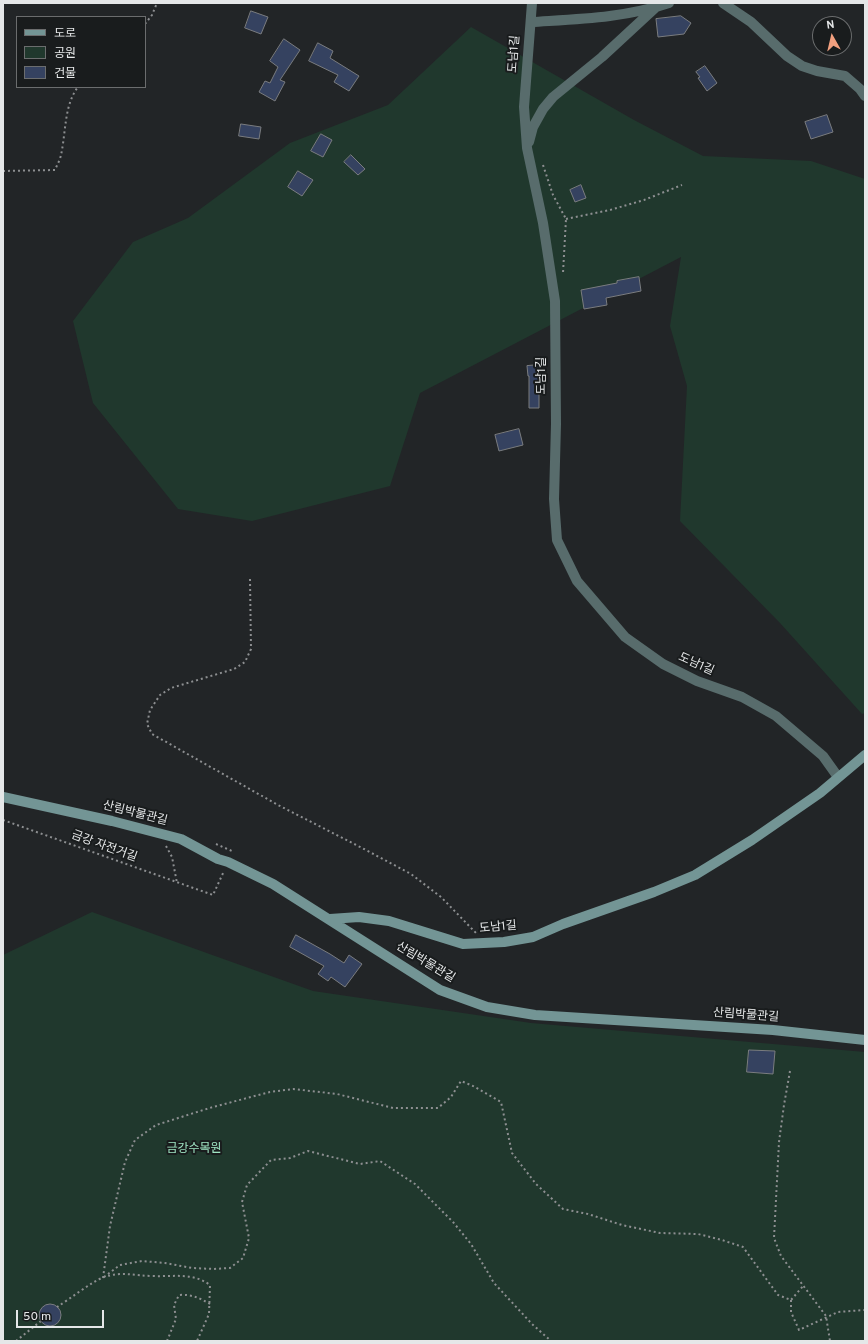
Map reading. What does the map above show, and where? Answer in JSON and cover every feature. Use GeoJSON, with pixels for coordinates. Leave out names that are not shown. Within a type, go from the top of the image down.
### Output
{"type":"FeatureCollection","features":[{"type":"Feature","properties":{"kind":"main road"},"geometry":{"type":"LineString","coordinates":[[838,777],[865,755]]}},
{"type":"Feature","properties":{"kind":"main road","name":"도남1길"},"geometry":{"type":"LineString","coordinates":[[330,919],[359,917],[389,921],[463,944],[504,942],[533,937],[563,924],[654,892],[695,875],[752,840],[820,792],[838,777]]}},
{"type":"Feature","properties":{"kind":"main road","name":"산림박물관길"},"geometry":{"type":"LineString","coordinates":[[3,797],[112,821],[180,839],[218,859],[228,862],[273,884],[440,990],[487,1006],[535,1015],[773,1030],[865,1040]]}},
{"type":"Feature","properties":{"kind":"street","name":"도남1길"},"geometry":{"type":"LineString","coordinates":[[532,3],[524,107],[527,148],[543,223],[555,301],[556,424],[554,499],[557,540],[578,581],[625,637],[664,664],[697,681],[742,697],[776,716],[823,756],[838,777]]}},
{"type":"Feature","properties":{"kind":"street"},"geometry":{"type":"LineString","coordinates":[[531,22],[617,15],[655,8],[669,3]]}},
{"type":"Feature","properties":{"kind":"street"},"geometry":{"type":"LineString","coordinates":[[724,3],[751,22],[787,56],[802,66],[817,71],[845,76],[865,96]]}},
{"type":"Feature","properties":{"kind":"street"},"geometry":{"type":"LineString","coordinates":[[527,148],[533,127],[552,97],[602,57],[655,8]]}},
{"type":"Feature","properties":{"kind":"path"},"geometry":{"type":"LineString","coordinates":[[146,23],[152,16],[157,3]]}},
{"type":"Feature","properties":{"kind":"path"},"geometry":{"type":"LineString","coordinates":[[3,171],[55,170],[60,156],[68,113],[74,93],[77,88]]}},
{"type":"Feature","properties":{"kind":"path"},"geometry":{"type":"LineString","coordinates":[[566,219],[610,210],[644,200],[682,185]]}},
{"type":"Feature","properties":{"kind":"path"},"geometry":{"type":"LineString","coordinates":[[250,579],[251,649],[245,662],[234,669],[171,688],[160,695],[150,710],[147,724],[152,734],[278,805],[411,874],[440,897],[484,943]]}},
{"type":"Feature","properties":{"kind":"path","name":"금강 자전거길"},"geometry":{"type":"LineString","coordinates":[[3,820],[213,895],[227,867]]}},
{"type":"Feature","properties":{"kind":"path"},"geometry":{"type":"LineString","coordinates":[[790,1071],[779,1142],[774,1238],[782,1256],[826,1316],[830,1341]]}},
{"type":"Feature","properties":{"kind":"path"},"geometry":{"type":"LineString","coordinates":[[103,1278],[110,1226],[125,1162],[135,1140],[156,1125],[213,1107],[270,1092],[293,1089],[337,1094],[393,1108],[438,1108],[451,1097],[461,1081],[501,1102],[512,1153],[536,1184],[563,1209],[588,1214],[629,1227],[660,1233],[698,1234],[722,1240],[743,1248],[778,1295],[791,1300]]}},
{"type":"Feature","properties":{"kind":"path"},"geometry":{"type":"LineString","coordinates":[[57,1307],[103,1278],[120,1265],[142,1261],[214,1270],[230,1268],[244,1258],[249,1238],[242,1202],[246,1184],[271,1160],[290,1158],[308,1151],[360,1164],[380,1161],[415,1184],[453,1222],[471,1244],[494,1284],[532,1324],[551,1341]]}},
{"type":"Feature","properties":{"kind":"path"},"geometry":{"type":"LineString","coordinates":[[103,1278],[121,1273],[153,1276],[179,1275],[201,1279],[210,1285],[209,1314],[197,1341]]}},
{"type":"Feature","properties":{"kind":"path"},"geometry":{"type":"LineString","coordinates":[[804,1285],[791,1300],[791,1312],[799,1330],[826,1316],[838,1312],[865,1310]]}},
{"type":"Feature","properties":{"kind":"path"},"geometry":{"type":"LineString","coordinates":[[167,1341],[176,1319],[174,1305],[179,1295],[187,1294],[210,1304]]}},
{"type":"Feature","properties":{"kind":"path"},"geometry":{"type":"LineString","coordinates":[[16,1341],[40,1321]]}},
{"type":"Feature","properties":{"kind":"green space"},"geometry":{"type":"Polygon","coordinates":[[[471,27],[634,120],[703,156],[811,161],[865,179],[865,713],[862,714],[780,623],[680,521],[687,386],[670,326],[681,257],[420,393],[390,486],[252,521],[178,509],[93,403],[73,321],[133,242],[188,218],[290,143],[388,105],[471,27]]]}},
{"type":"Feature","properties":{"kind":"green space","name":"금강수목원"},"geometry":{"type":"Polygon","coordinates":[[[92,912],[313,991],[531,1023],[865,1052],[865,1341],[3,1341],[3,955],[92,912]]]}},
{"type":"Feature","properties":{"kind":"building"},"geometry":{"type":"Polygon","coordinates":[[[251,11],[268,17],[261,34],[245,28],[251,11]]]}},
{"type":"Feature","properties":{"kind":"building"},"geometry":{"type":"Polygon","coordinates":[[[681,16],[691,23],[684,34],[658,37],[656,19],[681,16]]]}},
{"type":"Feature","properties":{"kind":"building"},"geometry":{"type":"Polygon","coordinates":[[[284,39],[300,50],[280,80],[285,82],[275,101],[259,92],[265,81],[270,83],[278,67],[270,61],[284,39]]]}},
{"type":"Feature","properties":{"kind":"building"},"geometry":{"type":"Polygon","coordinates":[[[318,43],[333,51],[330,58],[359,76],[349,91],[334,82],[338,75],[309,61],[318,43]]]}},
{"type":"Feature","properties":{"kind":"building"},"geometry":{"type":"Polygon","coordinates":[[[705,66],[717,83],[707,91],[698,78],[700,77],[696,72],[705,66]]]}},
{"type":"Feature","properties":{"kind":"building"},"geometry":{"type":"Polygon","coordinates":[[[827,115],[833,132],[811,139],[805,122],[827,115]]]}},
{"type":"Feature","properties":{"kind":"building"},"geometry":{"type":"Polygon","coordinates":[[[241,124],[261,127],[259,139],[239,136],[241,124]]]}},
{"type":"Feature","properties":{"kind":"building"},"geometry":{"type":"Polygon","coordinates":[[[321,134],[332,140],[323,157],[311,151],[321,134]]]}},
{"type":"Feature","properties":{"kind":"building"},"geometry":{"type":"Polygon","coordinates":[[[351,155],[365,169],[358,175],[344,162],[351,155]]]}},
{"type":"Feature","properties":{"kind":"building"},"geometry":{"type":"Polygon","coordinates":[[[298,171],[313,180],[302,196],[288,187],[298,171]]]}},
{"type":"Feature","properties":{"kind":"building"},"geometry":{"type":"Polygon","coordinates":[[[581,185],[586,198],[575,202],[570,190],[581,185]]]}},
{"type":"Feature","properties":{"kind":"building"},"geometry":{"type":"Polygon","coordinates":[[[639,277],[641,291],[606,298],[607,305],[584,309],[581,290],[639,277]]]}},
{"type":"Feature","properties":{"kind":"building"},"geometry":{"type":"Polygon","coordinates":[[[539,365],[539,408],[529,408],[529,376],[527,366],[539,365]]]}},
{"type":"Feature","properties":{"kind":"building"},"geometry":{"type":"Polygon","coordinates":[[[519,429],[523,445],[499,451],[495,435],[519,429]]]}},
{"type":"Feature","properties":{"kind":"building"},"geometry":{"type":"Polygon","coordinates":[[[296,935],[344,963],[349,955],[362,964],[345,987],[331,977],[328,981],[318,974],[324,966],[290,947],[296,935]]]}},
{"type":"Feature","properties":{"kind":"building"},"geometry":{"type":"Polygon","coordinates":[[[749,1050],[775,1051],[773,1074],[747,1072],[749,1050]]]}},
{"type":"Feature","properties":{"kind":"building"},"geometry":{"type":"Polygon","coordinates":[[[50,1304],[58,1307],[61,1315],[58,1323],[50,1326],[42,1323],[39,1315],[42,1307],[50,1304]]]}}]}
